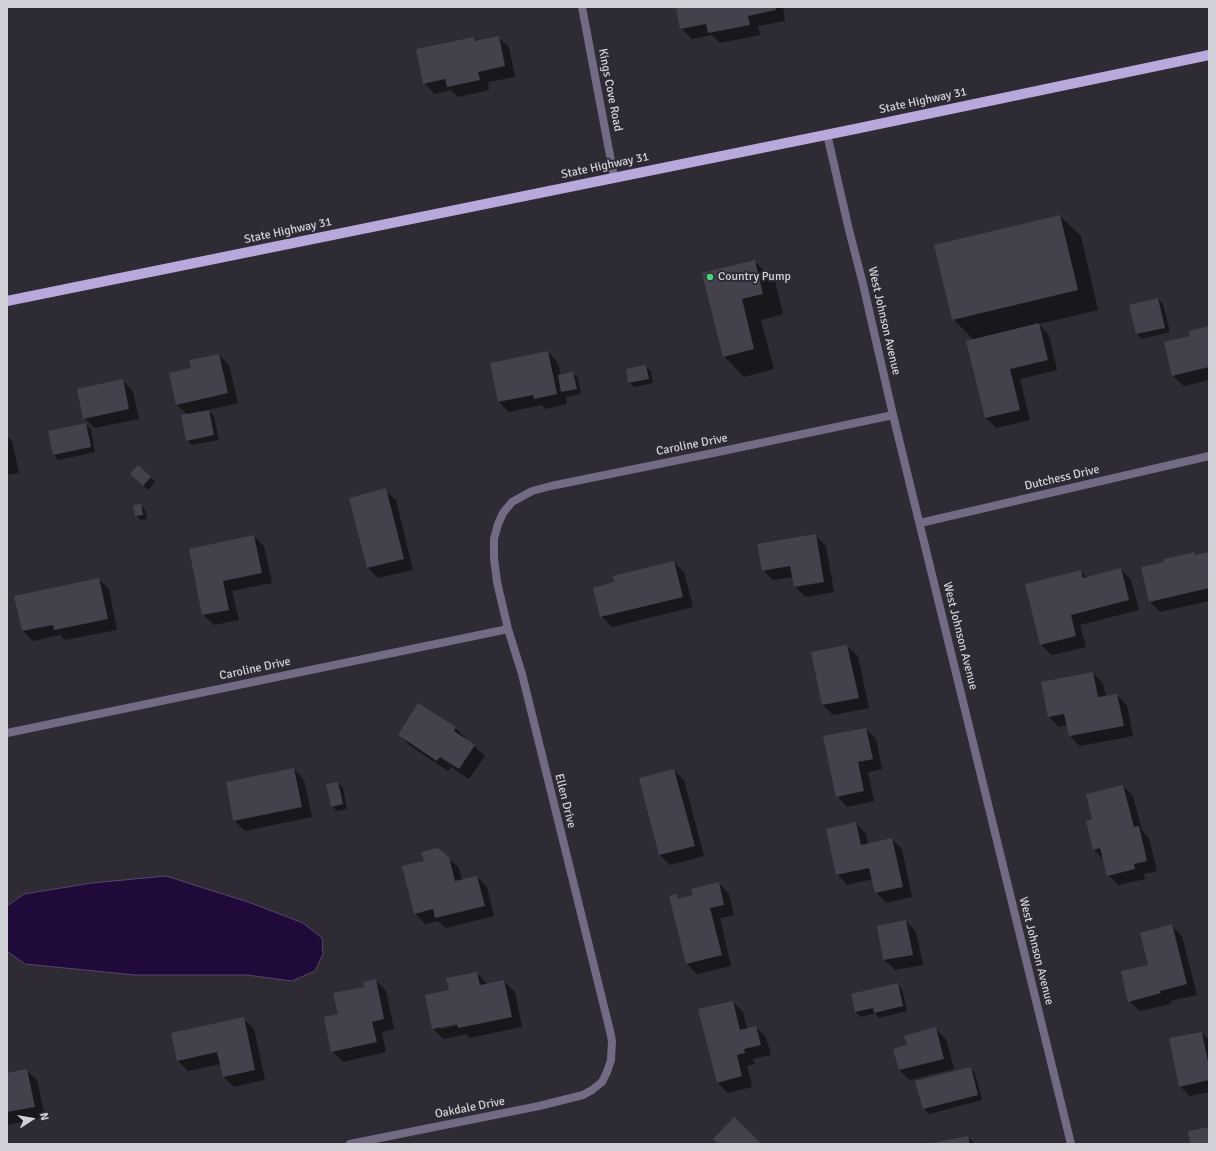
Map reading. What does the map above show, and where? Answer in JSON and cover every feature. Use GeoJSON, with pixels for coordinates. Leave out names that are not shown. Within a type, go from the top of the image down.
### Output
{"type":"FeatureCollection","features":[{"type":"Feature","properties":{"kind":"main road","name":"State Highway 31"},"geometry":{"type":"LineString","coordinates":[[7,301],[1209,55]]}},
{"type":"Feature","properties":{"kind":"street","name":"Kings Cove Road"},"geometry":{"type":"LineString","coordinates":[[582,7],[614,177]]}},
{"type":"Feature","properties":{"kind":"street","name":"West Johnson Avenue"},"geometry":{"type":"LineString","coordinates":[[827,134],[893,415],[1071,1144]]}},
{"type":"Feature","properties":{"kind":"street","name":"Caroline Drive"},"geometry":{"type":"LineString","coordinates":[[504,513],[512,502],[532,491],[551,486],[893,415]]}},
{"type":"Feature","properties":{"kind":"street","name":"Dutchess Drive"},"geometry":{"type":"LineString","coordinates":[[920,523],[1209,456]]}},
{"type":"Feature","properties":{"kind":"street","name":"Ellen Drive"},"geometry":{"type":"LineString","coordinates":[[504,513],[498,524],[494,539],[494,558],[497,582],[508,629],[522,674],[612,1041],[611,1060],[607,1072],[602,1082],[592,1090]]}},
{"type":"Feature","properties":{"kind":"street","name":"Caroline Drive"},"geometry":{"type":"LineString","coordinates":[[7,733],[508,629]]}},
{"type":"Feature","properties":{"kind":"street","name":"Oakdale Drive"},"geometry":{"type":"LineString","coordinates":[[350,1144],[571,1099],[592,1090]]}},
{"type":"Feature","properties":{"kind":"shaded area"},"geometry":{"type":"Polygon","coordinates":[[[166,876],[251,903],[303,923],[322,938],[323,954],[315,971],[292,981],[247,975],[135,975],[25,964],[7,951],[7,906],[24,894],[92,883],[166,876]]]}},
{"type":"Feature","properties":{"kind":"building"},"geometry":{"type":"Polygon","coordinates":[[[676,7],[775,7],[776,10],[748,16],[750,25],[708,33],[706,24],[680,29],[676,7]]]}},
{"type":"Feature","properties":{"kind":"building"},"geometry":{"type":"Polygon","coordinates":[[[499,36],[505,66],[478,72],[480,80],[447,87],[445,79],[423,84],[416,49],[474,37],[475,41],[499,36]]]}},
{"type":"Feature","properties":{"kind":"building"},"geometry":{"type":"Polygon","coordinates":[[[1060,215],[1078,290],[952,320],[934,245],[1060,215]]]}},
{"type":"Feature","properties":{"kind":"building"},"geometry":{"type":"Polygon","coordinates":[[[755,260],[763,294],[742,299],[754,349],[723,357],[702,273],[755,260]]]}},
{"type":"Feature","properties":{"kind":"building"},"geometry":{"type":"Polygon","coordinates":[[[1158,298],[1165,328],[1136,334],[1129,305],[1158,298]]]}},
{"type":"Feature","properties":{"kind":"building"},"geometry":{"type":"Polygon","coordinates":[[[1039,323],[1048,360],[1010,369],[1020,410],[985,418],[966,341],[1039,323]]]}},
{"type":"Feature","properties":{"kind":"building"},"geometry":{"type":"Polygon","coordinates":[[[1209,326],[1209,367],[1172,376],[1164,342],[1190,336],[1189,331],[1209,326]]]}},
{"type":"Feature","properties":{"kind":"building"},"geometry":{"type":"Polygon","coordinates":[[[548,351],[557,394],[534,399],[533,395],[498,402],[490,363],[548,351]]]}},
{"type":"Feature","properties":{"kind":"building"},"geometry":{"type":"Polygon","coordinates":[[[219,354],[228,393],[176,405],[169,373],[191,368],[189,360],[219,354]]]}},
{"type":"Feature","properties":{"kind":"building"},"geometry":{"type":"Polygon","coordinates":[[[646,365],[649,379],[628,383],[626,369],[646,365]]]}},
{"type":"Feature","properties":{"kind":"building"},"geometry":{"type":"Polygon","coordinates":[[[573,372],[577,389],[561,392],[558,375],[573,372]]]}},
{"type":"Feature","properties":{"kind":"building"},"geometry":{"type":"Polygon","coordinates":[[[123,379],[129,409],[83,419],[77,389],[123,379]]]}},
{"type":"Feature","properties":{"kind":"building"},"geometry":{"type":"Polygon","coordinates":[[[209,410],[214,435],[186,441],[181,415],[209,410]]]}},
{"type":"Feature","properties":{"kind":"building"},"geometry":{"type":"Polygon","coordinates":[[[86,423],[91,447],[53,455],[48,431],[86,423]]]}},
{"type":"Feature","properties":{"kind":"building"},"geometry":{"type":"Polygon","coordinates":[[[138,465],[151,477],[143,486],[130,474],[138,465]]]}},
{"type":"Feature","properties":{"kind":"building"},"geometry":{"type":"Polygon","coordinates":[[[386,488],[404,559],[367,568],[349,498],[386,488]]]}},
{"type":"Feature","properties":{"kind":"building"},"geometry":{"type":"Polygon","coordinates":[[[141,504],[143,515],[135,516],[133,505],[141,504]]]}},
{"type":"Feature","properties":{"kind":"building"},"geometry":{"type":"Polygon","coordinates":[[[816,534],[824,582],[794,587],[790,566],[762,571],[757,544],[816,534]]]}},
{"type":"Feature","properties":{"kind":"building"},"geometry":{"type":"Polygon","coordinates":[[[254,535],[262,573],[223,581],[229,610],[202,615],[189,549],[254,535]]]}},
{"type":"Feature","properties":{"kind":"building"},"geometry":{"type":"Polygon","coordinates":[[[1195,552],[1195,555],[1209,552],[1209,588],[1149,602],[1141,567],[1164,562],[1164,559],[1195,552]]]}},
{"type":"Feature","properties":{"kind":"building"},"geometry":{"type":"Polygon","coordinates":[[[674,561],[683,597],[600,617],[593,588],[614,582],[613,576],[674,561]]]}},
{"type":"Feature","properties":{"kind":"building"},"geometry":{"type":"Polygon","coordinates":[[[1121,568],[1129,600],[1071,615],[1076,636],[1040,645],[1025,584],[1081,570],[1083,578],[1121,568]]]}},
{"type":"Feature","properties":{"kind":"building"},"geometry":{"type":"Polygon","coordinates":[[[99,578],[108,619],[54,630],[53,625],[22,631],[14,596],[99,578]]]}},
{"type":"Feature","properties":{"kind":"building"},"geometry":{"type":"Polygon","coordinates":[[[847,645],[859,698],[822,705],[811,652],[847,645]]]}},
{"type":"Feature","properties":{"kind":"building"},"geometry":{"type":"Polygon","coordinates":[[[1093,672],[1098,697],[1117,694],[1124,726],[1069,736],[1064,714],[1048,717],[1041,682],[1093,672]]]}},
{"type":"Feature","properties":{"kind":"building"},"geometry":{"type":"Polygon","coordinates":[[[418,703],[456,727],[454,731],[475,745],[459,769],[440,757],[437,761],[398,735],[418,703]]]}},
{"type":"Feature","properties":{"kind":"building"},"geometry":{"type":"Polygon","coordinates":[[[866,728],[873,759],[858,762],[864,791],[836,797],[823,736],[866,728]]]}},
{"type":"Feature","properties":{"kind":"building"},"geometry":{"type":"Polygon","coordinates":[[[294,768],[302,807],[233,821],[226,782],[294,768]]]}},
{"type":"Feature","properties":{"kind":"building"},"geometry":{"type":"Polygon","coordinates":[[[674,769],[695,846],[659,855],[639,778],[674,769]]]}},
{"type":"Feature","properties":{"kind":"building"},"geometry":{"type":"Polygon","coordinates":[[[338,782],[343,804],[331,807],[326,784],[338,782]]]}},
{"type":"Feature","properties":{"kind":"building"},"geometry":{"type":"Polygon","coordinates":[[[1123,785],[1134,827],[1139,826],[1147,861],[1134,864],[1135,869],[1107,876],[1100,848],[1093,850],[1086,821],[1092,819],[1086,794],[1123,785]]]}},
{"type":"Feature","properties":{"kind":"building"},"geometry":{"type":"Polygon","coordinates":[[[856,822],[861,845],[892,838],[903,887],[875,893],[869,868],[836,875],[826,829],[856,822]]]}},
{"type":"Feature","properties":{"kind":"building"},"geometry":{"type":"Polygon","coordinates":[[[438,848],[449,857],[455,881],[477,876],[485,906],[435,918],[433,909],[414,914],[402,866],[424,861],[421,852],[438,848]]]}},
{"type":"Feature","properties":{"kind":"building"},"geometry":{"type":"Polygon","coordinates":[[[719,882],[724,905],[710,908],[722,955],[686,964],[669,896],[677,894],[678,899],[693,895],[691,889],[719,882]]]}},
{"type":"Feature","properties":{"kind":"building"},"geometry":{"type":"Polygon","coordinates":[[[906,920],[913,955],[883,960],[877,926],[906,920]]]}},
{"type":"Feature","properties":{"kind":"building"},"geometry":{"type":"Polygon","coordinates":[[[1172,924],[1187,984],[1128,1002],[1121,971],[1148,965],[1140,933],[1172,924]]]}},
{"type":"Feature","properties":{"kind":"building"},"geometry":{"type":"Polygon","coordinates":[[[477,972],[480,985],[504,980],[512,1017],[458,1028],[457,1024],[432,1029],[425,995],[449,990],[446,978],[477,972]]]}},
{"type":"Feature","properties":{"kind":"building"},"geometry":{"type":"Polygon","coordinates":[[[376,979],[384,1019],[372,1022],[377,1042],[331,1052],[324,1017],[338,1014],[333,993],[364,987],[363,982],[376,979]]]}},
{"type":"Feature","properties":{"kind":"building"},"geometry":{"type":"Polygon","coordinates":[[[898,983],[903,1006],[874,1013],[873,1008],[855,1012],[851,994],[898,983]]]}},
{"type":"Feature","properties":{"kind":"building"},"geometry":{"type":"Polygon","coordinates":[[[733,1001],[740,1030],[756,1026],[761,1045],[744,1049],[745,1053],[737,1055],[742,1076],[717,1083],[698,1009],[733,1001]]]}},
{"type":"Feature","properties":{"kind":"building"},"geometry":{"type":"Polygon","coordinates":[[[244,1017],[255,1070],[223,1077],[217,1052],[177,1061],[171,1033],[244,1017]]]}},
{"type":"Feature","properties":{"kind":"building"},"geometry":{"type":"Polygon","coordinates":[[[936,1027],[944,1059],[899,1070],[893,1049],[907,1045],[904,1036],[936,1027]]]}},
{"type":"Feature","properties":{"kind":"building"},"geometry":{"type":"Polygon","coordinates":[[[1202,1032],[1209,1067],[1209,1080],[1179,1087],[1169,1038],[1202,1032]]]}},
{"type":"Feature","properties":{"kind":"building"},"geometry":{"type":"Polygon","coordinates":[[[971,1067],[978,1095],[923,1109],[915,1081],[971,1067]]]}},
{"type":"Feature","properties":{"kind":"building"},"geometry":{"type":"Polygon","coordinates":[[[27,1069],[35,1107],[7,1112],[7,1073],[27,1069]]]}},
{"type":"Feature","properties":{"kind":"building"},"geometry":{"type":"Polygon","coordinates":[[[734,1117],[762,1144],[719,1144],[713,1139],[734,1117]]]}},
{"type":"Feature","properties":{"kind":"building"},"geometry":{"type":"Polygon","coordinates":[[[1209,1127],[1209,1144],[1190,1144],[1188,1131],[1209,1127]]]}},
{"type":"Feature","properties":{"kind":"building"},"geometry":{"type":"Polygon","coordinates":[[[968,1136],[970,1144],[932,1144],[932,1143],[968,1136]]]}},
{"type":"Feature","properties":{"kind":"place","name":"Country Pump"},"geometry":{"type":"Point","coordinates":[710,277]}}]}
